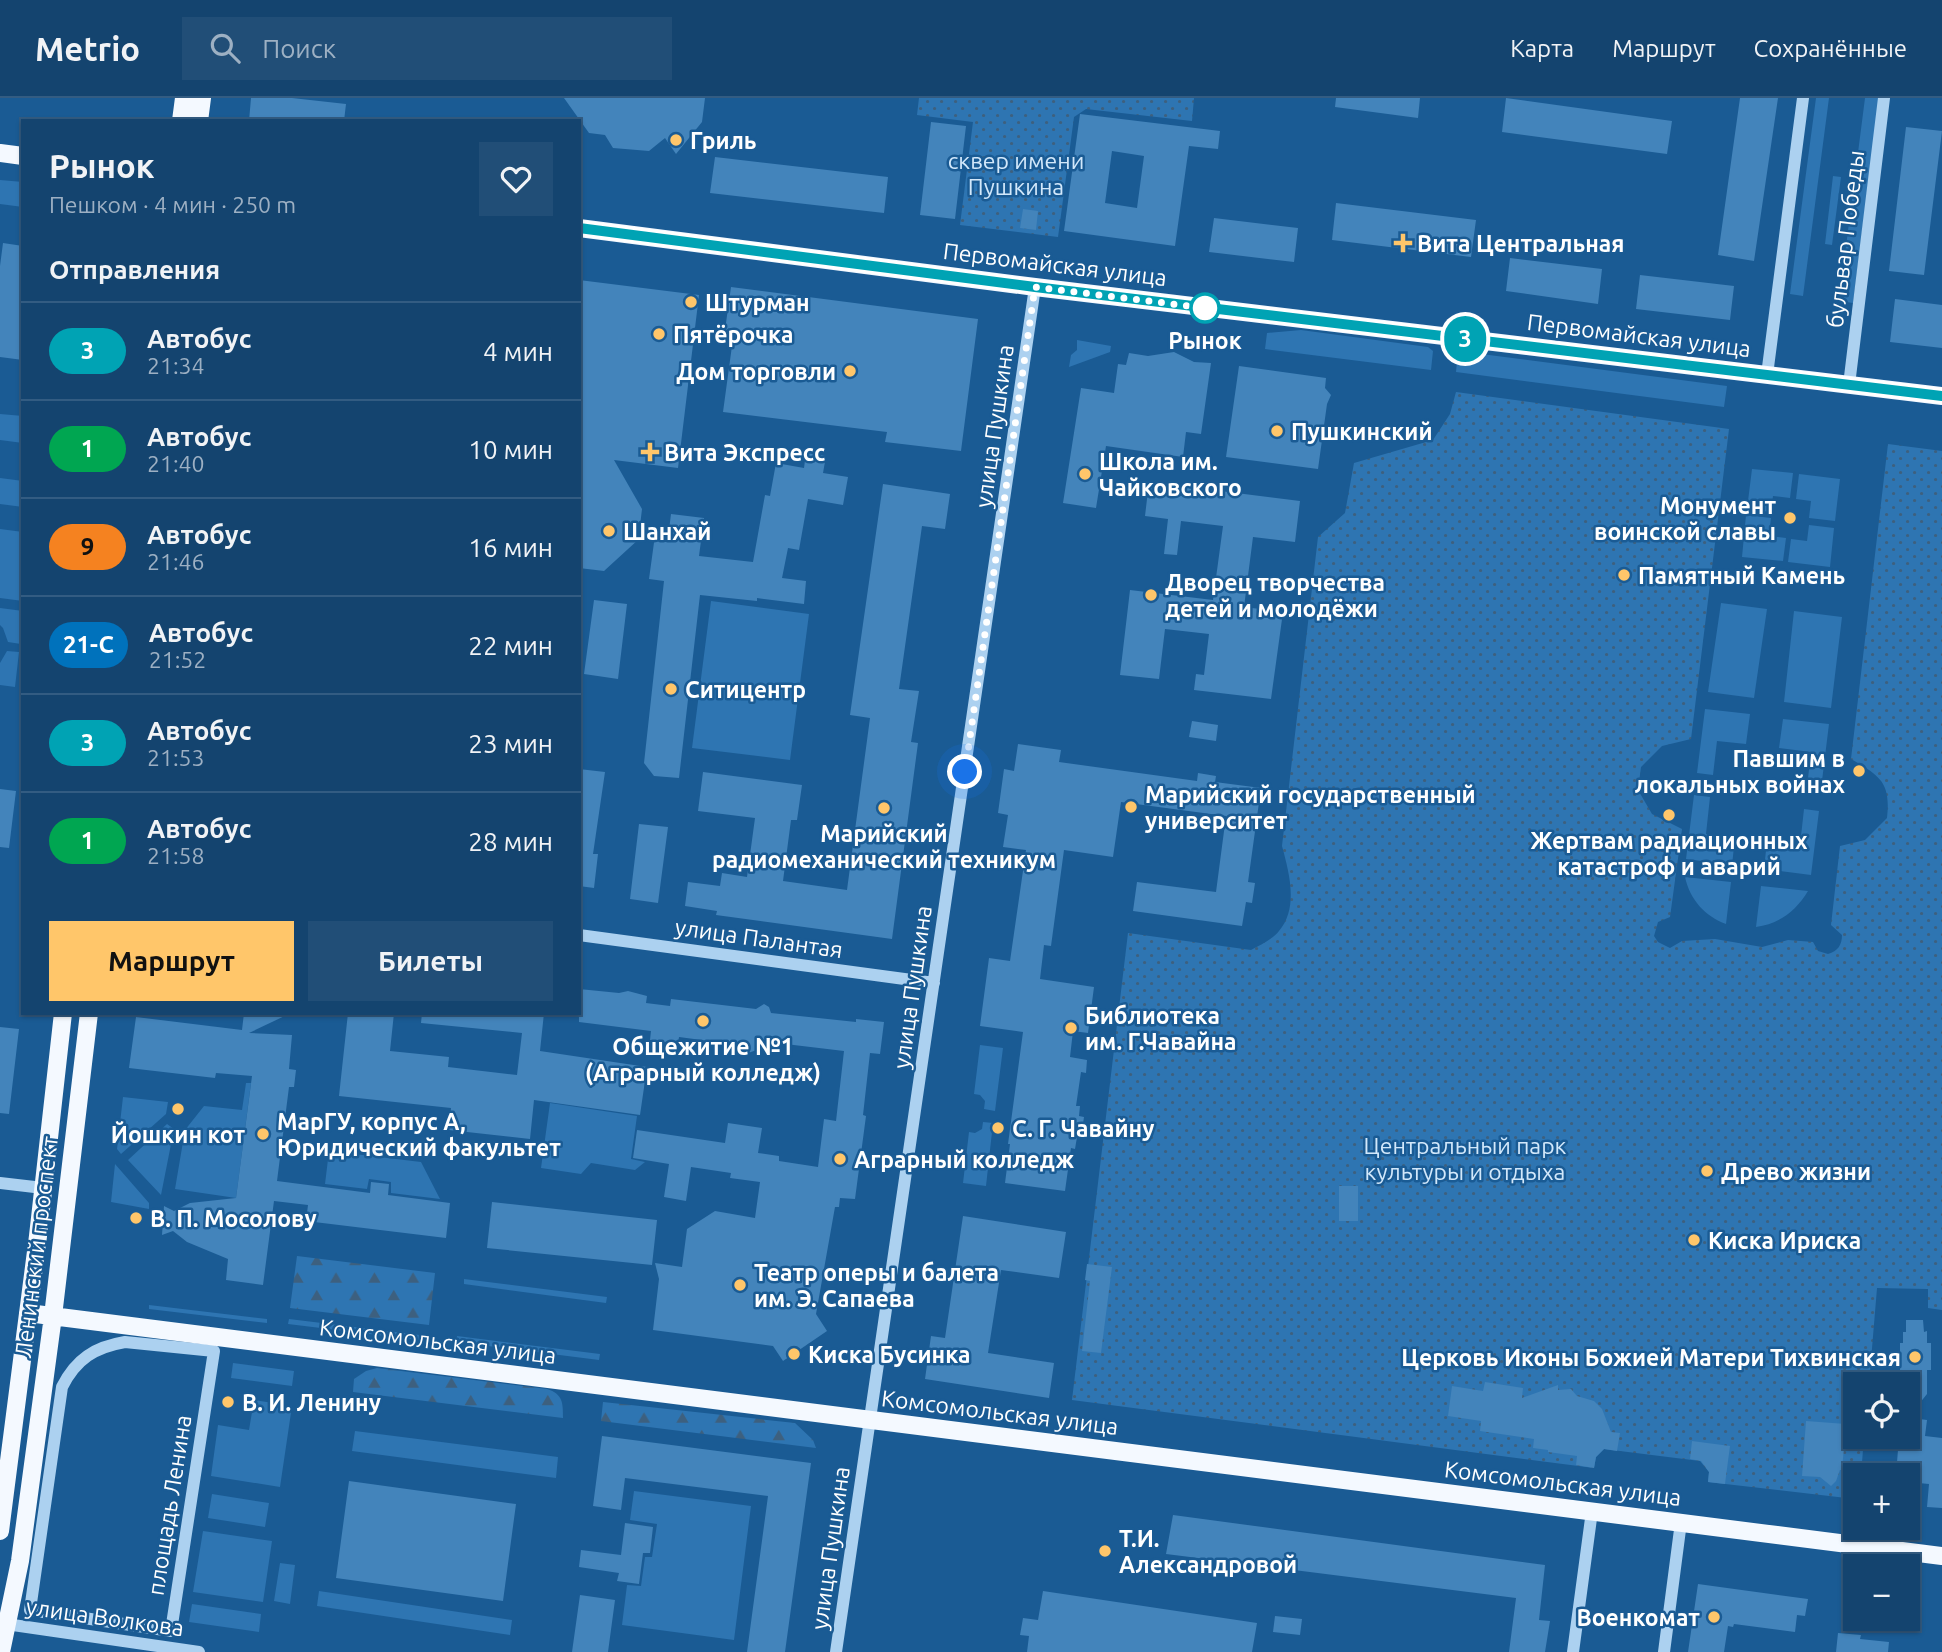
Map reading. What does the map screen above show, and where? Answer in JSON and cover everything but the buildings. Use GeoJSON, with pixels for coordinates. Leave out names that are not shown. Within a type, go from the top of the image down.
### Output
{"type":"FeatureCollection","features":[{"type":"Feature","properties":{"kind":"main road"},"geometry":{"type":"LineString","coordinates":[[181,119],[184,98]]}},
{"type":"Feature","properties":{"kind":"main road"},"geometry":{"type":"LineString","coordinates":[[199,119],[202,98]]}},
{"type":"Feature","properties":{"kind":"main road"},"geometry":{"type":"LineString","coordinates":[[0,153],[21,156]]}},
{"type":"Feature","properties":{"kind":"main road","name":"Первомайская улица"},"geometry":{"type":"LineString","coordinates":[[581,228],[1035,287],[1942,396]]}},
{"type":"Feature","properties":{"kind":"main road","name":"Ленинский проспект"},"geometry":{"type":"LineString","coordinates":[[0,1531],[63,1015]]}},
{"type":"Feature","properties":{"kind":"main road","name":"Ленинский проспект"},"geometry":{"type":"LineString","coordinates":[[1,1652],[20,1561],[53,1316],[89,1015]]}},
{"type":"Feature","properties":{"kind":"main road"},"geometry":{"type":"LineString","coordinates":[[43,1188],[66,1191]]}},
{"type":"Feature","properties":{"kind":"main road","name":"Комсомольская улица"},"geometry":{"type":"LineString","coordinates":[[28,1312],[1942,1556]]}},
{"type":"Feature","properties":{"kind":"street"},"geometry":{"type":"LineString","coordinates":[[1767,375],[1803,98]]}},
{"type":"Feature","properties":{"kind":"street","name":"бульвар Победы"},"geometry":{"type":"LineString","coordinates":[[1849,385],[1884,98]]}},
{"type":"Feature","properties":{"kind":"street","name":"улица Пушкина"},"geometry":{"type":"LineString","coordinates":[[836,1652],[1035,287]]}},
{"type":"Feature","properties":{"kind":"street","name":"улица Палантая"},"geometry":{"type":"LineString","coordinates":[[581,935],[934,983]]}},
{"type":"Feature","properties":{"kind":"street"},"geometry":{"type":"LineString","coordinates":[[0,1183],[43,1188]]}},
{"type":"Feature","properties":{"kind":"street","name":"площадь Ленина"},"geometry":{"type":"LineString","coordinates":[[125,1342],[214,1351],[171,1631],[30,1610],[62,1387],[70,1371],[80,1360],[96,1350],[125,1342]]}},
{"type":"Feature","properties":{"kind":"street"},"geometry":{"type":"LineString","coordinates":[[1573,1652],[1592,1511]]}},
{"type":"Feature","properties":{"kind":"street"},"geometry":{"type":"LineString","coordinates":[[1664,1652],[1682,1522]]}},
{"type":"Feature","properties":{"kind":"street","name":"улица Волкова"},"geometry":{"type":"LineString","coordinates":[[6,1624],[199,1652]]}},
{"type":"Feature","properties":{"kind":"green space","name":"сквер имени Пушкина"},"geometry":{"type":"Polygon","coordinates":[[[919,98],[1194,98],[1192,121],[1086,109],[1074,117],[1058,237],[960,225],[973,122],[917,115],[919,98]]]}},
{"type":"Feature","properties":{"kind":"green space"},"geometry":{"type":"Polygon","coordinates":[[[1816,98],[1829,98],[1803,296],[1790,294],[1816,98]]]}},
{"type":"Feature","properties":{"kind":"green space"},"geometry":{"type":"Polygon","coordinates":[[[1865,98],[1879,98],[1853,303],[1839,301],[1865,98]]]}},
{"type":"Feature","properties":{"kind":"green space"},"geometry":{"type":"Polygon","coordinates":[[[1833,176],[1841,177],[1832,245],[1825,244],[1833,176]]]}},
{"type":"Feature","properties":{"kind":"green space"},"geometry":{"type":"Polygon","coordinates":[[[0,180],[21,182],[21,207],[0,204],[0,180]]]}},
{"type":"Feature","properties":{"kind":"green space"},"geometry":{"type":"Polygon","coordinates":[[[1301,330],[1428,347],[1433,351],[1431,370],[1265,349],[1267,333],[1301,330]]]}},
{"type":"Feature","properties":{"kind":"green space"},"geometry":{"type":"Polygon","coordinates":[[[1077,340],[1111,346],[1110,352],[1069,367],[1071,355],[1077,350],[1077,340]]]}},
{"type":"Feature","properties":{"kind":"green space"},"geometry":{"type":"Polygon","coordinates":[[[1458,351],[1727,386],[1724,407],[1456,372],[1458,351]]]}},
{"type":"Feature","properties":{"kind":"green space","name":"Центральный парк культуры и отдыха"},"geometry":{"type":"Polygon","coordinates":[[[1456,392],[1729,429],[1691,739],[1662,746],[1641,767],[1638,790],[1652,814],[1682,829],[1670,917],[1658,922],[1654,936],[1658,942],[1670,948],[1682,941],[1715,939],[1762,947],[1788,940],[1813,942],[1818,951],[1828,954],[1840,945],[1842,935],[1831,925],[1840,846],[1865,840],[1887,818],[1887,796],[1881,781],[1851,759],[1888,444],[1942,451],[1942,1310],[1928,1308],[1928,1289],[1877,1288],[1870,1372],[1843,1372],[1843,1449],[1863,1449],[1862,1463],[1843,1463],[1843,1498],[1708,1482],[1709,1472],[1700,1461],[1604,1449],[1596,1457],[1594,1468],[1072,1400],[1128,933],[1251,950],[1273,937],[1285,922],[1291,890],[1282,846],[1318,537],[1345,513],[1354,463],[1433,440],[1450,414],[1456,392]]]}},
{"type":"Feature","properties":{"kind":"green space"},"geometry":{"type":"Polygon","coordinates":[[[0,414],[21,416],[21,443],[0,440],[0,414]]]}},
{"type":"Feature","properties":{"kind":"green space"},"geometry":{"type":"Polygon","coordinates":[[[1752,469],[1793,473],[1790,498],[1773,496],[1771,512],[1747,509],[1752,469]]]}},
{"type":"Feature","properties":{"kind":"green space"},"geometry":{"type":"Polygon","coordinates":[[[1799,474],[1840,479],[1835,521],[1809,518],[1811,501],[1796,499],[1799,474]]]}},
{"type":"Feature","properties":{"kind":"green space"},"geometry":{"type":"Polygon","coordinates":[[[0,478],[21,481],[21,507],[0,504],[0,478]]]}},
{"type":"Feature","properties":{"kind":"green space"},"geometry":{"type":"Polygon","coordinates":[[[1746,515],[1771,518],[1769,536],[1786,538],[1783,561],[1742,557],[1746,515]]]}},
{"type":"Feature","properties":{"kind":"green space"},"geometry":{"type":"Polygon","coordinates":[[[1809,525],[1834,528],[1830,567],[1788,562],[1791,539],[1807,541],[1809,525]]]}},
{"type":"Feature","properties":{"kind":"green space"},"geometry":{"type":"Polygon","coordinates":[[[0,529],[21,532],[21,601],[0,598],[0,529]]]}},
{"type":"Feature","properties":{"kind":"green space"},"geometry":{"type":"Polygon","coordinates":[[[711,601],[809,614],[790,760],[692,748],[711,601]]]}},
{"type":"Feature","properties":{"kind":"green space"},"geometry":{"type":"Polygon","coordinates":[[[1721,603],[1767,609],[1754,698],[1708,692],[1721,603]]]}},
{"type":"Feature","properties":{"kind":"green space"},"geometry":{"type":"Polygon","coordinates":[[[0,608],[21,611],[21,644],[8,642],[0,625],[0,608]]]}},
{"type":"Feature","properties":{"kind":"green space"},"geometry":{"type":"Polygon","coordinates":[[[1794,611],[1842,617],[1831,708],[1784,702],[1794,611]]]}},
{"type":"Feature","properties":{"kind":"green space"},"geometry":{"type":"Polygon","coordinates":[[[7,651],[19,652],[15,687],[0,685],[0,663],[7,651]]]}},
{"type":"Feature","properties":{"kind":"green space"},"geometry":{"type":"Polygon","coordinates":[[[1705,709],[1750,714],[1746,744],[1717,741],[1713,775],[1697,773],[1705,709]]]}},
{"type":"Feature","properties":{"kind":"green space"},"geometry":{"type":"Polygon","coordinates":[[[1783,719],[1829,724],[1821,789],[1807,787],[1811,752],[1779,748],[1783,719]]]}},
{"type":"Feature","properties":{"kind":"green space"},"geometry":{"type":"Polygon","coordinates":[[[1694,795],[1710,797],[1706,834],[1735,838],[1732,865],[1686,859],[1694,795]]]}},
{"type":"Feature","properties":{"kind":"green space"},"geometry":{"type":"Polygon","coordinates":[[[1804,809],[1819,811],[1811,875],[1764,869],[1767,841],[1800,845],[1804,809]]]}},
{"type":"Feature","properties":{"kind":"green space"},"geometry":{"type":"Polygon","coordinates":[[[1685,877],[1731,882],[1726,924],[1711,917],[1700,906],[1685,877]]]}},
{"type":"Feature","properties":{"kind":"green space"},"geometry":{"type":"Polygon","coordinates":[[[1761,886],[1808,891],[1786,915],[1772,923],[1756,927],[1761,886]]]}},
{"type":"Feature","properties":{"kind":"green space"},"geometry":{"type":"Polygon","coordinates":[[[980,1045],[1003,1048],[995,1111],[984,1109],[985,1101],[980,1095],[974,1094],[980,1045]]]}},
{"type":"Feature","properties":{"kind":"green space"},"geometry":{"type":"Polygon","coordinates":[[[246,1083],[251,1083],[236,1198],[175,1189],[185,1130],[204,1106],[242,1110],[246,1083]]]}},
{"type":"Feature","properties":{"kind":"green space"},"geometry":{"type":"Polygon","coordinates":[[[123,1097],[168,1102],[166,1114],[121,1154],[117,1149],[123,1097]]]}},
{"type":"Feature","properties":{"kind":"green space"},"geometry":{"type":"Polygon","coordinates":[[[550,1103],[637,1116],[631,1159],[645,1162],[635,1170],[591,1163],[581,1174],[541,1168],[550,1103]]]}},
{"type":"Feature","properties":{"kind":"green space"},"geometry":{"type":"Polygon","coordinates":[[[983,1122],[993,1123],[986,1186],[963,1183],[969,1132],[975,1133],[982,1129],[983,1122]]]}},
{"type":"Feature","properties":{"kind":"green space"},"geometry":{"type":"Polygon","coordinates":[[[167,1124],[174,1129],[161,1195],[128,1160],[167,1124]]]}},
{"type":"Feature","properties":{"kind":"green space"},"geometry":{"type":"Polygon","coordinates":[[[329,1151],[421,1162],[440,1199],[391,1193],[391,1182],[369,1179],[367,1189],[325,1184],[329,1151]]]}},
{"type":"Feature","properties":{"kind":"green space"},"geometry":{"type":"Polygon","coordinates":[[[115,1164],[149,1203],[149,1209],[111,1202],[115,1164]]]}},
{"type":"Feature","properties":{"kind":"green space"},"geometry":{"type":"Polygon","coordinates":[[[297,1256],[435,1273],[429,1325],[290,1308],[297,1256]]]}},
{"type":"Feature","properties":{"kind":"green space"},"geometry":{"type":"Polygon","coordinates":[[[464,1279],[607,1297],[606,1303],[464,1284],[464,1279]]]}},
{"type":"Feature","properties":{"kind":"green space"},"geometry":{"type":"Polygon","coordinates":[[[149,1305],[267,1319],[267,1323],[149,1309],[149,1305]]]}},
{"type":"Feature","properties":{"kind":"green space"},"geometry":{"type":"Polygon","coordinates":[[[289,1319],[428,1336],[427,1341],[288,1324],[289,1319]]]}},
{"type":"Feature","properties":{"kind":"green space"},"geometry":{"type":"Polygon","coordinates":[[[457,1336],[600,1354],[599,1360],[456,1342],[457,1336]]]}},
{"type":"Feature","properties":{"kind":"green space"},"geometry":{"type":"Polygon","coordinates":[[[233,1363],[294,1371],[292,1386],[231,1378],[233,1363]]]}},
{"type":"Feature","properties":{"kind":"green space"},"geometry":{"type":"Polygon","coordinates":[[[377,1368],[547,1389],[561,1400],[563,1418],[353,1392],[354,1379],[377,1368]]]}},
{"type":"Feature","properties":{"kind":"green space"},"geometry":{"type":"Polygon","coordinates":[[[254,1400],[292,1406],[280,1487],[211,1476],[218,1425],[249,1430],[254,1400]]]}},
{"type":"Feature","properties":{"kind":"green space"},"geometry":{"type":"Polygon","coordinates":[[[603,1402],[795,1423],[813,1440],[816,1448],[601,1421],[603,1402]]]}},
{"type":"Feature","properties":{"kind":"green space"},"geometry":{"type":"Polygon","coordinates":[[[355,1431],[558,1457],[556,1478],[352,1451],[355,1431]]]}},
{"type":"Feature","properties":{"kind":"green space"},"geometry":{"type":"Polygon","coordinates":[[[634,1491],[751,1506],[734,1640],[622,1625],[627,1585],[641,1586],[645,1557],[652,1557],[657,1524],[630,1520],[634,1491]]]}},
{"type":"Feature","properties":{"kind":"green space"},"geometry":{"type":"Polygon","coordinates":[[[212,1494],[269,1503],[265,1527],[208,1518],[212,1494]]]}},
{"type":"Feature","properties":{"kind":"green space"},"geometry":{"type":"Polygon","coordinates":[[[203,1531],[272,1541],[263,1602],[193,1592],[203,1531]]]}},
{"type":"Feature","properties":{"kind":"green space"},"geometry":{"type":"Polygon","coordinates":[[[280,1563],[295,1565],[290,1604],[274,1601],[280,1563]]]}},
{"type":"Feature","properties":{"kind":"green space"},"geometry":{"type":"Polygon","coordinates":[[[319,1591],[512,1620],[510,1635],[317,1606],[319,1591]]]}},
{"type":"Feature","properties":{"kind":"green space"},"geometry":{"type":"Polygon","coordinates":[[[192,1604],[261,1614],[259,1632],[189,1622],[192,1604]]]}},
{"type":"Feature","properties":{"kind":"bus line","name":"3"},"geometry":{"type":"LineString","coordinates":[[581,228],[1035,287],[1942,396]]}},
{"type":"Feature","properties":{"kind":"place","name":"Гриль"},"geometry":{"type":"Point","coordinates":[676,140]}},
{"type":"Feature","properties":{"kind":"place","name":"Вита Центральная"},"geometry":{"type":"Point","coordinates":[1403,243]}},
{"type":"Feature","properties":{"kind":"place","name":"Штурман"},"geometry":{"type":"Point","coordinates":[691,302]}},
{"type":"Feature","properties":{"kind":"place","name":"Рынок"},"geometry":{"type":"Point","coordinates":[1205,308]}},
{"type":"Feature","properties":{"kind":"place","name":"Пятёрочка"},"geometry":{"type":"Point","coordinates":[659,334]}},
{"type":"Feature","properties":{"kind":"place","name":"Дом торговли"},"geometry":{"type":"Point","coordinates":[850,371]}},
{"type":"Feature","properties":{"kind":"place","name":"Пушкинский"},"geometry":{"type":"Point","coordinates":[1277,431]}},
{"type":"Feature","properties":{"kind":"place","name":"Вита Экспресс"},"geometry":{"type":"Point","coordinates":[650,452]}},
{"type":"Feature","properties":{"kind":"place","name":"Школа им. Чайковского"},"geometry":{"type":"Point","coordinates":[1085,474]}},
{"type":"Feature","properties":{"kind":"place","name":"Монумент воинской славы"},"geometry":{"type":"Point","coordinates":[1790,518]}},
{"type":"Feature","properties":{"kind":"place","name":"Шанхай"},"geometry":{"type":"Point","coordinates":[609,531]}},
{"type":"Feature","properties":{"kind":"place","name":"Памятный Камень"},"geometry":{"type":"Point","coordinates":[1624,575]}},
{"type":"Feature","properties":{"kind":"place","name":"Дворец творчества детей и молодёжи"},"geometry":{"type":"Point","coordinates":[1151,595]}},
{"type":"Feature","properties":{"kind":"place","name":"Ситицентр"},"geometry":{"type":"Point","coordinates":[671,689]}},
{"type":"Feature","properties":{"kind":"place","name":"Павшим в локальных войнах"},"geometry":{"type":"Point","coordinates":[1859,771]}},
{"type":"Feature","properties":{"kind":"place","name":"Марийский государственный университет"},"geometry":{"type":"Point","coordinates":[1131,807]}},
{"type":"Feature","properties":{"kind":"place","name":"Марийский радиомеханический техникум"},"geometry":{"type":"Point","coordinates":[884,808]}},
{"type":"Feature","properties":{"kind":"place","name":"Жертвам радиационных катастроф и аварий"},"geometry":{"type":"Point","coordinates":[1669,815]}},
{"type":"Feature","properties":{"kind":"place","name":"Общежитие №1 (Аграрный колледж)"},"geometry":{"type":"Point","coordinates":[703,1021]}},
{"type":"Feature","properties":{"kind":"place","name":"Библиотека им. Г.Чавайна"},"geometry":{"type":"Point","coordinates":[1071,1028]}},
{"type":"Feature","properties":{"kind":"place","name":"Йошкин кот"},"geometry":{"type":"Point","coordinates":[178,1109]}},
{"type":"Feature","properties":{"kind":"place","name":"С. Г. Чавайну"},"geometry":{"type":"Point","coordinates":[998,1128]}},
{"type":"Feature","properties":{"kind":"place","name":"МарГУ, корпус А, Юридический факультет"},"geometry":{"type":"Point","coordinates":[263,1134]}},
{"type":"Feature","properties":{"kind":"place","name":"Аграрный колледж"},"geometry":{"type":"Point","coordinates":[840,1159]}},
{"type":"Feature","properties":{"kind":"place","name":"Древо жизни"},"geometry":{"type":"Point","coordinates":[1707,1171]}},
{"type":"Feature","properties":{"kind":"place","name":"В. П. Мосолову"},"geometry":{"type":"Point","coordinates":[136,1218]}},
{"type":"Feature","properties":{"kind":"place","name":"Киска Ириска"},"geometry":{"type":"Point","coordinates":[1694,1240]}},
{"type":"Feature","properties":{"kind":"place","name":"Театр оперы и балета им. Э. Сапаева"},"geometry":{"type":"Point","coordinates":[740,1285]}},
{"type":"Feature","properties":{"kind":"place","name":"Киска Бусинка"},"geometry":{"type":"Point","coordinates":[794,1354]}},
{"type":"Feature","properties":{"kind":"place","name":"Церковь Иконы Божией Матери Тихвинская"},"geometry":{"type":"Point","coordinates":[1915,1357]}},
{"type":"Feature","properties":{"kind":"place","name":"В. И. Ленину"},"geometry":{"type":"Point","coordinates":[228,1402]}},
{"type":"Feature","properties":{"kind":"place","name":"Т.И. Александровой"},"geometry":{"type":"Point","coordinates":[1105,1551]}},
{"type":"Feature","properties":{"kind":"place","name":"Военкомат"},"geometry":{"type":"Point","coordinates":[1714,1617]}},
{"type":"Feature","properties":{"kind":"route"},"geometry":{"type":"LineString","coordinates":[[965,772],[1035,287],[1205,308]]}}]}
